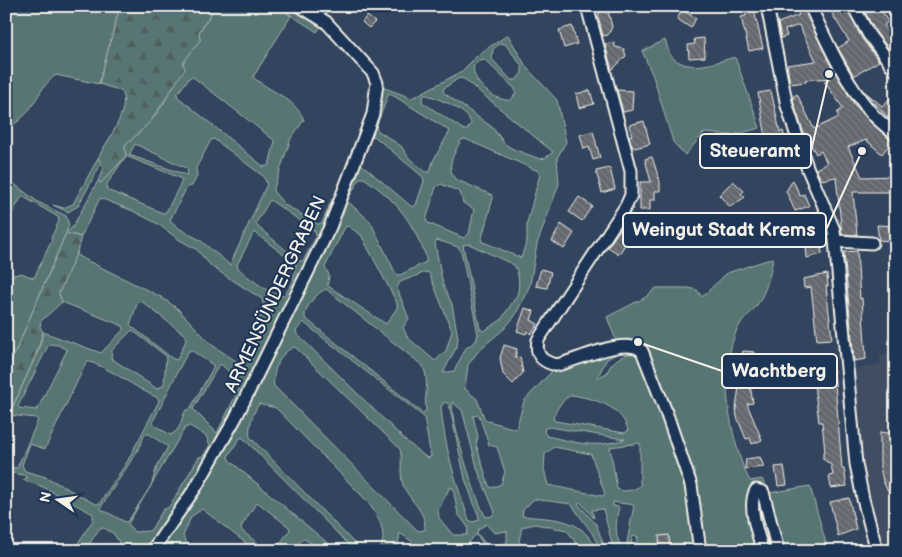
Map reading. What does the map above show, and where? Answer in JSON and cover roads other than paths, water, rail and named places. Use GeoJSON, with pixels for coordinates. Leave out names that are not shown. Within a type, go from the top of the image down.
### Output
{"type":"FeatureCollection","features":[{"type":"Feature","properties":{"kind":"street","name":"ARMENSÜNDERGRABEN"},"geometry":{"type":"LineString","coordinates":[[152,551],[196,487],[235,419],[330,227],[372,114],[377,83],[373,73],[326,22],[300,6]]}},
{"type":"Feature","properties":{"kind":"street"},"geometry":{"type":"LineString","coordinates":[[587,6],[631,171],[631,195],[538,340],[536,350],[539,357],[546,363],[557,365],[625,344],[638,347],[642,351],[692,485],[700,551]]}},
{"type":"Feature","properties":{"kind":"street"},"geometry":{"type":"LineString","coordinates":[[766,6],[787,106],[807,167],[831,221],[836,241],[856,464],[862,499],[877,551]]}},
{"type":"Feature","properties":{"kind":"street"},"geometry":{"type":"LineString","coordinates":[[810,6],[831,52],[853,87],[870,111],[896,134]]}},
{"type":"Feature","properties":{"kind":"street"},"geometry":{"type":"LineString","coordinates":[[853,6],[869,35],[896,71]]}},
{"type":"Feature","properties":{"kind":"street"},"geometry":{"type":"LineString","coordinates":[[836,241],[872,243]]}},
{"type":"Feature","properties":{"kind":"street"},"geometry":{"type":"LineString","coordinates":[[762,551],[754,509],[754,494],[756,490],[762,492],[766,501],[778,551]]}},
{"type":"Feature","properties":{"kind":"place","name":"Steueramt"},"geometry":{"type":"Point","coordinates":[829,74]}},
{"type":"Feature","properties":{"kind":"place","name":"Weingut Stadt Krems"},"geometry":{"type":"Point","coordinates":[862,151]}},
{"type":"Feature","properties":{"kind":"place","name":"Wachtberg"},"geometry":{"type":"Point","coordinates":[638,342]}}]}
